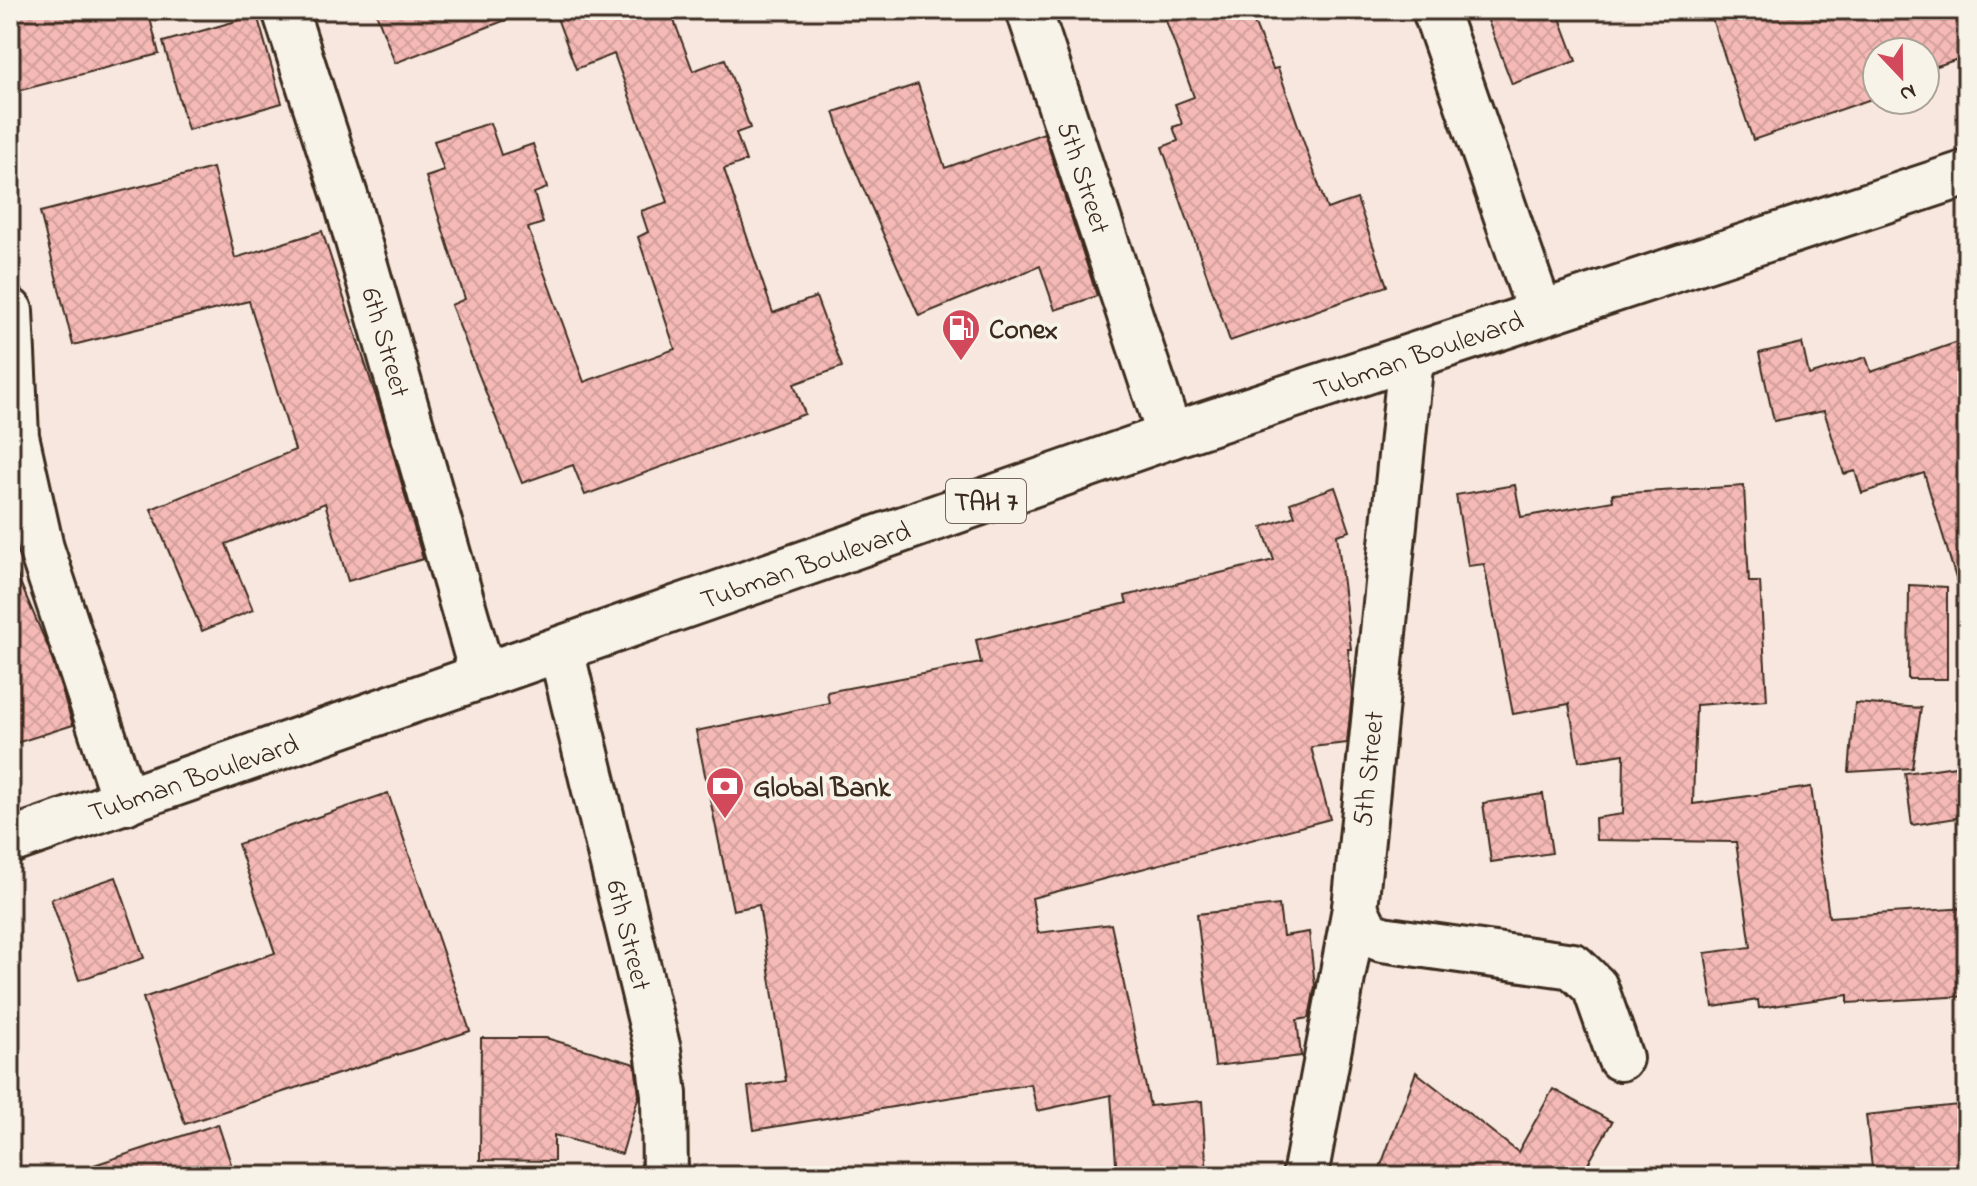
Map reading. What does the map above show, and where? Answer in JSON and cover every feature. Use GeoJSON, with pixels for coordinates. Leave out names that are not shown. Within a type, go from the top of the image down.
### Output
{"type":"FeatureCollection","features":[{"type":"Feature","properties":{"kind":"main road","name":"6th Street"},"geometry":{"type":"LineString","coordinates":[[285,10],[346,199],[483,676]]}},
{"type":"Feature","properties":{"kind":"main road","name":"5th Street"},"geometry":{"type":"LineString","coordinates":[[1029,10],[1170,436]]}},
{"type":"Feature","properties":{"kind":"main road"},"geometry":{"type":"LineString","coordinates":[[1435,10],[1540,312]]}},
{"type":"Feature","properties":{"kind":"main road","name":"Tubman Boulevard"},"geometry":{"type":"LineString","coordinates":[[10,841],[1170,436],[1967,173]]}},
{"type":"Feature","properties":{"kind":"main road"},"geometry":{"type":"LineString","coordinates":[[10,311],[16,436],[41,548],[125,802]]}},
{"type":"Feature","properties":{"kind":"main road","name":"5th Street"},"geometry":{"type":"LineString","coordinates":[[1305,1176],[1355,908],[1411,358]]}},
{"type":"Feature","properties":{"kind":"main road","name":"6th Street"},"geometry":{"type":"LineString","coordinates":[[561,650],[658,1050],[664,1094],[665,1176]]}},
{"type":"Feature","properties":{"kind":"main road"},"geometry":{"type":"LineString","coordinates":[[1355,908],[1367,933],[1382,939],[1573,966],[1595,987],[1620,1058]]}},
{"type":"Feature","properties":{"kind":"building"},"geometry":{"type":"Polygon","coordinates":[[[10,10],[148,10],[159,54],[10,93],[10,10]]]}},
{"type":"Feature","properties":{"kind":"building"},"geometry":{"type":"Polygon","coordinates":[[[375,10],[523,10],[524,13],[395,63],[375,10]]]}},
{"type":"Feature","properties":{"kind":"building"},"geometry":{"type":"Polygon","coordinates":[[[554,10],[670,10],[693,71],[725,59],[750,128],[736,133],[746,161],[724,169],[773,313],[816,297],[842,367],[794,384],[805,414],[585,495],[573,465],[522,483],[451,305],[465,299],[426,177],[444,171],[434,141],[490,123],[501,155],[533,144],[547,188],[534,193],[543,223],[528,228],[584,382],[675,349],[638,237],[648,232],[641,211],[668,202],[614,54],[576,69],[554,10]]]}},
{"type":"Feature","properties":{"kind":"building"},"geometry":{"type":"Polygon","coordinates":[[[1162,10],[1249,10],[1273,69],[1278,68],[1327,209],[1357,199],[1387,286],[1230,341],[1162,147],[1178,141],[1173,127],[1182,124],[1175,104],[1194,97],[1162,10]]]}},
{"type":"Feature","properties":{"kind":"building"},"geometry":{"type":"Polygon","coordinates":[[[1484,10],[1557,10],[1576,61],[1512,84],[1484,10]]]}},
{"type":"Feature","properties":{"kind":"building"},"geometry":{"type":"Polygon","coordinates":[[[1709,10],[1967,10],[1967,56],[1941,65],[1941,36],[1861,36],[1861,103],[1753,140],[1709,10]]]}},
{"type":"Feature","properties":{"kind":"building"},"geometry":{"type":"Polygon","coordinates":[[[257,15],[282,103],[188,130],[163,42],[257,15]]]}},
{"type":"Feature","properties":{"kind":"building"},"geometry":{"type":"Polygon","coordinates":[[[918,84],[945,168],[1044,133],[1097,296],[1055,310],[1040,266],[919,316],[847,151],[834,112],[918,84]]]}},
{"type":"Feature","properties":{"kind":"building"},"geometry":{"type":"Polygon","coordinates":[[[213,168],[235,258],[322,231],[385,424],[423,559],[348,581],[325,503],[226,544],[253,610],[202,631],[151,509],[295,450],[249,301],[73,345],[40,212],[213,168]]]}},
{"type":"Feature","properties":{"kind":"building"},"geometry":{"type":"Polygon","coordinates":[[[1967,339],[1967,583],[1958,585],[1924,473],[1862,493],[1855,471],[1844,474],[1824,411],[1774,421],[1759,353],[1802,343],[1809,375],[1866,357],[1871,372],[1967,339]]]}},
{"type":"Feature","properties":{"kind":"building"},"geometry":{"type":"Polygon","coordinates":[[[1515,485],[1521,517],[1613,501],[1612,494],[1744,486],[1749,582],[1760,582],[1767,700],[1696,705],[1693,804],[1811,787],[1829,917],[1967,908],[1967,996],[1848,1003],[1848,995],[1759,1008],[1758,1000],[1713,1007],[1705,953],[1751,947],[1736,842],[1596,840],[1595,818],[1623,814],[1624,754],[1579,761],[1569,704],[1513,714],[1484,564],[1468,566],[1456,495],[1515,485]]]}},
{"type":"Feature","properties":{"kind":"building"},"geometry":{"type":"Polygon","coordinates":[[[1335,487],[1350,531],[1337,535],[1351,649],[1348,649],[1352,694],[1347,743],[1311,747],[1330,819],[1032,898],[1038,933],[1111,924],[1150,1106],[1202,1101],[1207,1176],[1117,1176],[1111,1095],[1037,1111],[1031,1084],[754,1130],[748,1087],[786,1081],[759,905],[733,910],[696,731],[829,703],[827,692],[981,663],[976,640],[1127,603],[1125,596],[1274,560],[1262,527],[1295,516],[1290,503],[1335,487]]]}},
{"type":"Feature","properties":{"kind":"building"},"geometry":{"type":"Polygon","coordinates":[[[10,559],[48,647],[73,725],[10,745],[10,559]]]}},
{"type":"Feature","properties":{"kind":"building"},"geometry":{"type":"Polygon","coordinates":[[[1909,585],[1947,587],[1947,679],[1908,679],[1909,585]]]}},
{"type":"Feature","properties":{"kind":"building"},"geometry":{"type":"Polygon","coordinates":[[[1855,703],[1921,708],[1912,768],[1849,772],[1855,703]]]}},
{"type":"Feature","properties":{"kind":"building"},"geometry":{"type":"Polygon","coordinates":[[[1956,766],[1963,817],[1912,825],[1905,773],[1956,766]]]}},
{"type":"Feature","properties":{"kind":"building"},"geometry":{"type":"Polygon","coordinates":[[[388,793],[470,1031],[185,1124],[143,998],[275,953],[238,844],[388,793]]]}},
{"type":"Feature","properties":{"kind":"building"},"geometry":{"type":"Polygon","coordinates":[[[1543,794],[1552,853],[1491,862],[1483,803],[1543,794]]]}},
{"type":"Feature","properties":{"kind":"building"},"geometry":{"type":"Polygon","coordinates":[[[116,877],[144,958],[79,980],[51,899],[116,877]]]}},
{"type":"Feature","properties":{"kind":"building"},"geometry":{"type":"Polygon","coordinates":[[[1279,905],[1283,936],[1309,932],[1315,986],[1309,1018],[1297,1020],[1301,1056],[1215,1066],[1197,914],[1279,905]]]}},
{"type":"Feature","properties":{"kind":"building"},"geometry":{"type":"Polygon","coordinates":[[[481,1038],[546,1038],[635,1064],[639,1095],[622,1154],[554,1135],[554,1161],[480,1160],[481,1038]]]}},
{"type":"Feature","properties":{"kind":"building"},"geometry":{"type":"Polygon","coordinates":[[[1416,1072],[1518,1152],[1553,1089],[1612,1122],[1581,1176],[1377,1176],[1416,1072]]]}},
{"type":"Feature","properties":{"kind":"building"},"geometry":{"type":"Polygon","coordinates":[[[1967,1104],[1967,1176],[1873,1176],[1866,1115],[1967,1104]]]}},
{"type":"Feature","properties":{"kind":"building"},"geometry":{"type":"Polygon","coordinates":[[[218,1124],[235,1176],[83,1176],[82,1169],[218,1124]]]}},
{"type":"Feature","properties":{"kind":"place","name":"Conex"},"geometry":{"type":"Point","coordinates":[961,362]}},
{"type":"Feature","properties":{"kind":"place","name":"Global Bank"},"geometry":{"type":"Point","coordinates":[725,820]}}]}
